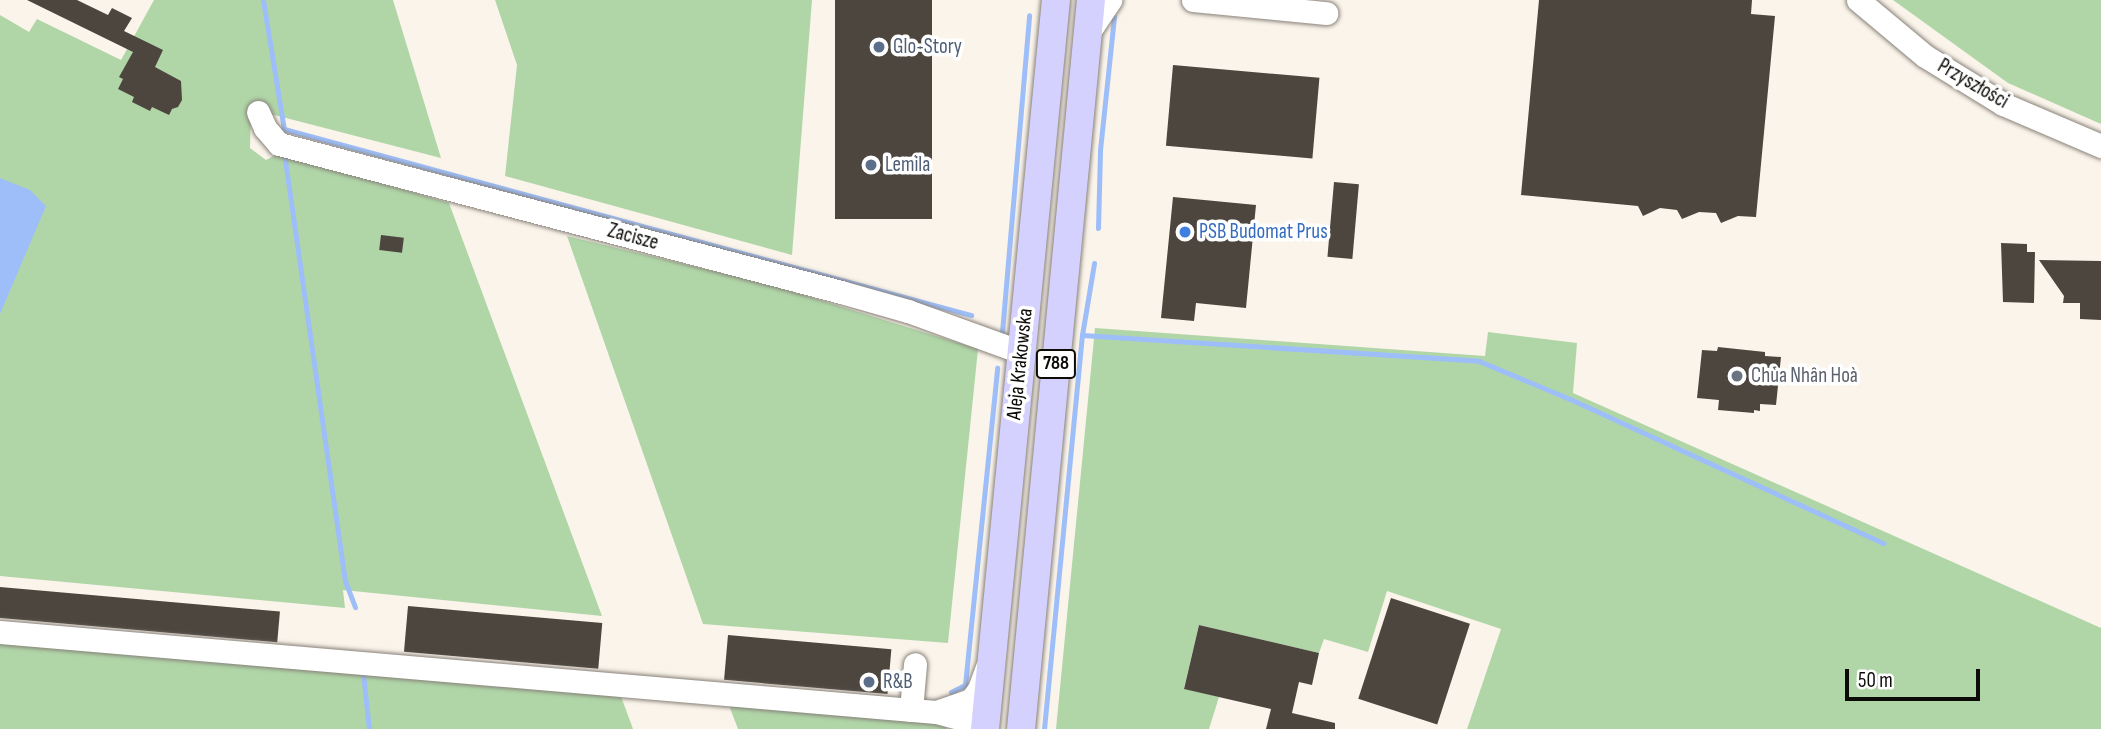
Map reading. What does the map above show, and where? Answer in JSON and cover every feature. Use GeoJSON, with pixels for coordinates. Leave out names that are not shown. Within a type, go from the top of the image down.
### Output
{"type":"FeatureCollection","features":[{"type":"Feature","properties":{"kind":"main road","name":"Aleja Krakowska"},"geometry":{"type":"LineString","coordinates":[[985,729],[1056,0]]}},
{"type":"Feature","properties":{"kind":"main road","name":"Aleja Krakowska"},"geometry":{"type":"LineString","coordinates":[[1021,729],[1091,0]]}},
{"type":"Feature","properties":{"kind":"street"},"geometry":{"type":"LineString","coordinates":[[1088,33],[1110,0]]}},
{"type":"Feature","properties":{"kind":"street"},"geometry":{"type":"LineString","coordinates":[[1193,0],[1326,13]]}},
{"type":"Feature","properties":{"kind":"street","name":"Przyszłości"},"geometry":{"type":"LineString","coordinates":[[1858,0],[1925,56],[2003,104],[2101,146]]}},
{"type":"Feature","properties":{"kind":"street","name":"Zacisze"},"geometry":{"type":"LineString","coordinates":[[258,112],[265,128],[279,144],[841,292],[908,311],[1021,352]]}},
{"type":"Feature","properties":{"kind":"street"},"geometry":{"type":"LineString","coordinates":[[0,632],[936,712],[962,719],[972,729]]}},
{"type":"Feature","properties":{"kind":"street"},"geometry":{"type":"LineString","coordinates":[[936,712],[971,700],[979,689],[993,647]]}},
{"type":"Feature","properties":{"kind":"street"},"geometry":{"type":"LineString","coordinates":[[911,710],[915,664]]}},
{"type":"Feature","properties":{"kind":"green space"},"geometry":{"type":"Polygon","coordinates":[[[154,0],[393,0],[441,158],[251,109],[250,148],[266,160],[279,153],[449,203],[602,616],[343,590],[345,608],[0,576],[0,15],[29,32],[37,19],[121,60],[154,0]]]}},
{"type":"Feature","properties":{"kind":"green space"},"geometry":{"type":"Polygon","coordinates":[[[495,0],[812,0],[792,255],[505,176],[517,65],[495,0]]]}},
{"type":"Feature","properties":{"kind":"green space"},"geometry":{"type":"Polygon","coordinates":[[[1893,0],[2101,0],[2101,124],[2008,83],[1893,0]]]}},
{"type":"Feature","properties":{"kind":"green space"},"geometry":{"type":"Polygon","coordinates":[[[567,236],[771,285],[978,349],[948,643],[703,624],[567,236]]]}},
{"type":"Feature","properties":{"kind":"green space"},"geometry":{"type":"Polygon","coordinates":[[[1095,328],[1485,356],[1488,332],[1577,343],[1573,393],[2101,628],[2101,729],[1467,729],[1501,629],[1387,591],[1368,652],[1324,639],[1319,653],[1199,625],[1184,688],[1219,697],[1209,729],[1056,729],[1095,328]]]}},
{"type":"Feature","properties":{"kind":"green space"},"geometry":{"type":"Polygon","coordinates":[[[0,635],[619,691],[633,729],[0,729],[0,635]]]}},
{"type":"Feature","properties":{"kind":"green space"},"geometry":{"type":"Polygon","coordinates":[[[727,700],[941,719],[947,729],[738,729],[727,700]]]}},
{"type":"Feature","properties":{"kind":"water"},"geometry":{"type":"Polygon","coordinates":[[[0,178],[30,190],[46,206],[0,314],[0,178]]]}},
{"type":"Feature","properties":{"kind":"building"},"geometry":{"type":"Polygon","coordinates":[[[27,0],[77,0],[108,15],[112,8],[132,18],[124,31],[163,50],[155,67],[181,81],[182,100],[178,107],[172,109],[169,115],[152,107],[150,111],[132,102],[134,97],[118,89],[123,79],[119,77],[133,52],[27,0]]]}},
{"type":"Feature","properties":{"kind":"building"},"geometry":{"type":"Polygon","coordinates":[[[835,0],[932,0],[932,219],[835,219],[835,0]]]}},
{"type":"Feature","properties":{"kind":"building"},"geometry":{"type":"Polygon","coordinates":[[[1539,0],[1752,0],[1751,14],[1775,16],[1756,217],[1738,216],[1721,223],[1716,213],[1699,212],[1682,219],[1677,210],[1660,208],[1643,216],[1638,206],[1521,195],[1539,0]]]}},
{"type":"Feature","properties":{"kind":"building"},"geometry":{"type":"Polygon","coordinates":[[[1173,65],[1319,78],[1312,159],[1166,146],[1173,65]]]}},
{"type":"Feature","properties":{"kind":"building"},"geometry":{"type":"Polygon","coordinates":[[[1334,182],[1359,184],[1352,259],[1327,257],[1334,182]]]}},
{"type":"Feature","properties":{"kind":"building"},"geometry":{"type":"Polygon","coordinates":[[[1173,197],[1256,205],[1246,308],[1196,303],[1194,321],[1161,318],[1173,197]]]}},
{"type":"Feature","properties":{"kind":"building"},"geometry":{"type":"Polygon","coordinates":[[[381,235],[404,238],[402,253],[379,250],[381,235]]]}},
{"type":"Feature","properties":{"kind":"building"},"geometry":{"type":"Polygon","coordinates":[[[2001,243],[2027,244],[2027,252],[2035,252],[2034,303],[2003,302],[2001,243]]]}},
{"type":"Feature","properties":{"kind":"building"},"geometry":{"type":"Polygon","coordinates":[[[2039,260],[2101,261],[2101,320],[2080,319],[2080,303],[2063,303],[2064,296],[2039,260]]]}},
{"type":"Feature","properties":{"kind":"building"},"geometry":{"type":"Polygon","coordinates":[[[1718,347],[1765,352],[1765,356],[1781,357],[1776,405],[1760,404],[1760,411],[1754,410],[1754,413],[1718,410],[1719,400],[1697,398],[1702,350],[1717,351],[1718,347]]]}},
{"type":"Feature","properties":{"kind":"building"},"geometry":{"type":"Polygon","coordinates":[[[0,587],[280,611],[277,642],[0,618],[0,587]]]}},
{"type":"Feature","properties":{"kind":"building"},"geometry":{"type":"Polygon","coordinates":[[[1391,598],[1470,624],[1437,724],[1358,699],[1391,598]]]}},
{"type":"Feature","properties":{"kind":"building"},"geometry":{"type":"Polygon","coordinates":[[[408,606],[602,623],[598,669],[404,652],[408,606]]]}},
{"type":"Feature","properties":{"kind":"building"},"geometry":{"type":"Polygon","coordinates":[[[1199,625],[1319,653],[1312,685],[1299,682],[1292,713],[1335,723],[1335,729],[1266,729],[1271,709],[1184,689],[1199,625]]]}},
{"type":"Feature","properties":{"kind":"building"},"geometry":{"type":"Polygon","coordinates":[[[728,635],[891,649],[887,694],[724,680],[728,635]]]}},
{"type":"Feature","properties":{"kind":"waterway"},"geometry":{"type":"LineString","coordinates":[[263,0],[284,129],[971,315]]}},
{"type":"Feature","properties":{"kind":"waterway"},"geometry":{"type":"LineString","coordinates":[[1002,332],[1029,15]]}},
{"type":"Feature","properties":{"kind":"waterway"},"geometry":{"type":"LineString","coordinates":[[1098,228],[1100,150],[1114,17]]}},
{"type":"Feature","properties":{"kind":"waterway"},"geometry":{"type":"LineString","coordinates":[[285,160],[345,581],[355,607]]}},
{"type":"Feature","properties":{"kind":"waterway"},"geometry":{"type":"LineString","coordinates":[[1044,729],[1082,335],[1094,263]]}},
{"type":"Feature","properties":{"kind":"waterway"},"geometry":{"type":"LineString","coordinates":[[1082,335],[1479,361],[1570,399],[1883,543]]}},
{"type":"Feature","properties":{"kind":"waterway"},"geometry":{"type":"LineString","coordinates":[[951,692],[965,685],[997,368]]}},
{"type":"Feature","properties":{"kind":"waterway"},"geometry":{"type":"LineString","coordinates":[[363,674],[369,729]]}},
{"type":"Feature","properties":{"kind":"place","name":"Glo-Story"},"geometry":{"type":"Point","coordinates":[879,47]}},
{"type":"Feature","properties":{"kind":"place","name":"Lemila"},"geometry":{"type":"Point","coordinates":[871,165]}},
{"type":"Feature","properties":{"kind":"place","name":"PSB Budomat Prus"},"geometry":{"type":"Point","coordinates":[1185,232]}},
{"type":"Feature","properties":{"kind":"place","name":"Chùa Nhân Hoà"},"geometry":{"type":"Point","coordinates":[1737,376]}},
{"type":"Feature","properties":{"kind":"place","name":"R&B"},"geometry":{"type":"Point","coordinates":[869,682]}}]}
